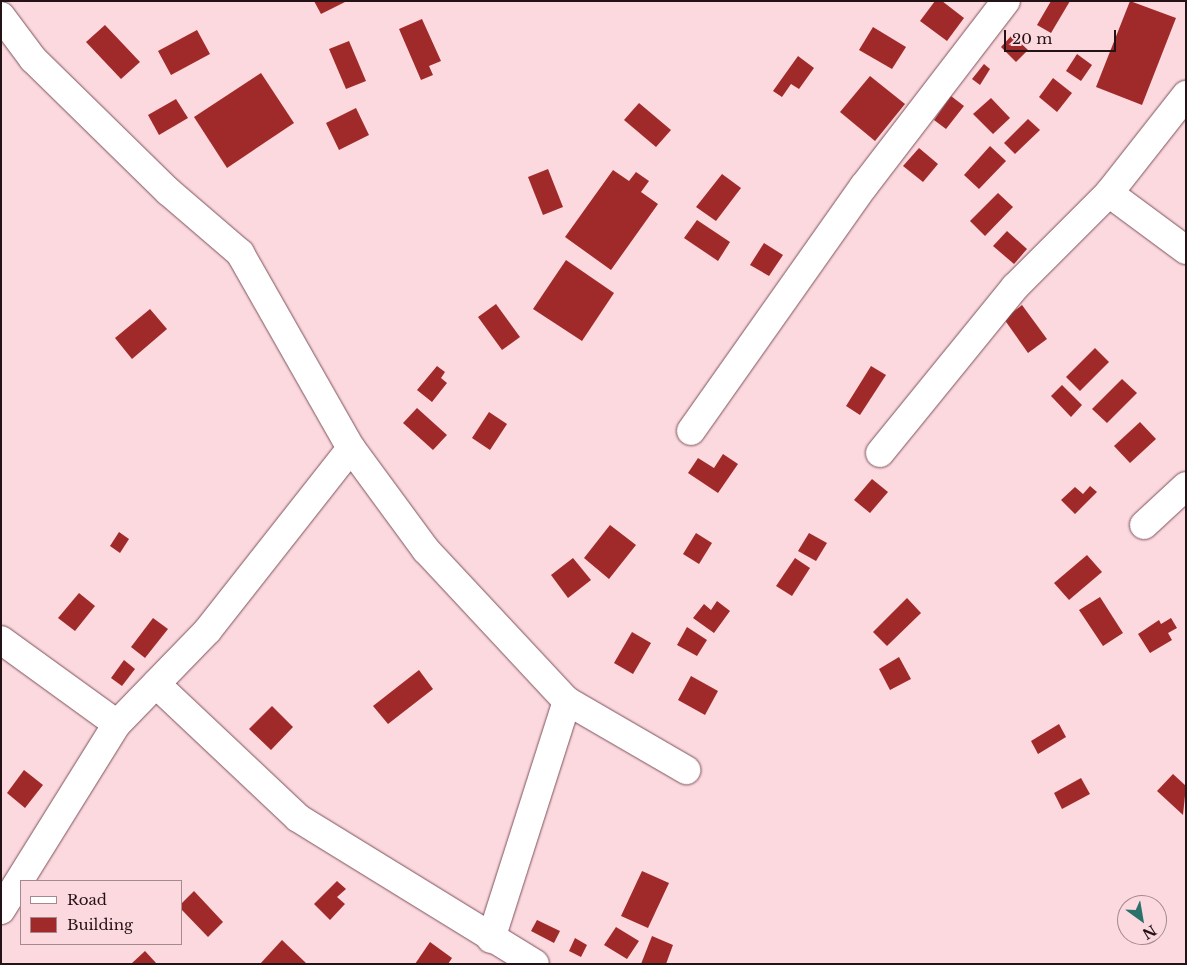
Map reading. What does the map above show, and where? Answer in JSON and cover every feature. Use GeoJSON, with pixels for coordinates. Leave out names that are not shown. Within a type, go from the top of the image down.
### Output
{"type":"FeatureCollection","features":[{"type":"Feature","properties":{"kind":"street"},"geometry":{"type":"LineString","coordinates":[[691,431],[864,186],[1006,1]]}},
{"type":"Feature","properties":{"kind":"street"},"geometry":{"type":"LineString","coordinates":[[1,16],[33,59],[169,192],[240,254],[351,448],[426,550],[567,701],[686,770]]}},
{"type":"Feature","properties":{"kind":"street"},"geometry":{"type":"LineString","coordinates":[[880,453],[1015,287],[1109,193],[1186,95]]}},
{"type":"Feature","properties":{"kind":"street"},"geometry":{"type":"LineString","coordinates":[[1109,193],[1186,250]]}},
{"type":"Feature","properties":{"kind":"street"},"geometry":{"type":"LineString","coordinates":[[1,910],[117,724],[208,630],[351,448]]}},
{"type":"Feature","properties":{"kind":"street"},"geometry":{"type":"LineString","coordinates":[[1144,525],[1186,486]]}},
{"type":"Feature","properties":{"kind":"street"},"geometry":{"type":"LineString","coordinates":[[1,640],[117,724]]}},
{"type":"Feature","properties":{"kind":"street"},"geometry":{"type":"LineString","coordinates":[[156,684],[298,818],[491,939],[535,964]]}},
{"type":"Feature","properties":{"kind":"street"},"geometry":{"type":"LineString","coordinates":[[491,939],[567,701]]}},
{"type":"Feature","properties":{"kind":"building"},"geometry":{"type":"Polygon","coordinates":[[[314,1],[347,1],[321,14],[314,1]]]}},
{"type":"Feature","properties":{"kind":"building"},"geometry":{"type":"Polygon","coordinates":[[[935,1],[942,1],[964,18],[947,41],[920,21],[935,1]]]}},
{"type":"Feature","properties":{"kind":"building"},"geometry":{"type":"Polygon","coordinates":[[[1051,1],[1070,1],[1051,33],[1037,25],[1051,1]]]}},
{"type":"Feature","properties":{"kind":"building"},"geometry":{"type":"Polygon","coordinates":[[[1130,1],[1176,18],[1142,105],[1096,87],[1130,1]]]}},
{"type":"Feature","properties":{"kind":"building"},"geometry":{"type":"Polygon","coordinates":[[[422,19],[441,61],[429,66],[433,75],[421,80],[399,29],[422,19]]]}},
{"type":"Feature","properties":{"kind":"building"},"geometry":{"type":"Polygon","coordinates":[[[105,25],[140,62],[121,79],[86,42],[105,25]]]}},
{"type":"Feature","properties":{"kind":"building"},"geometry":{"type":"Polygon","coordinates":[[[873,27],[906,47],[892,69],[859,50],[873,27]]]}},
{"type":"Feature","properties":{"kind":"building"},"geometry":{"type":"Polygon","coordinates":[[[197,30],[210,54],[171,75],[158,51],[197,30]]]}},
{"type":"Feature","properties":{"kind":"building"},"geometry":{"type":"Polygon","coordinates":[[[1012,35],[1028,50],[1016,62],[1001,47],[1012,35]]]}},
{"type":"Feature","properties":{"kind":"building"},"geometry":{"type":"Polygon","coordinates":[[[349,41],[366,81],[346,89],[329,49],[349,41]]]}},
{"type":"Feature","properties":{"kind":"building"},"geometry":{"type":"Polygon","coordinates":[[[1077,54],[1092,65],[1081,81],[1066,71],[1077,54]]]}},
{"type":"Feature","properties":{"kind":"building"},"geometry":{"type":"Polygon","coordinates":[[[798,56],[814,68],[799,89],[791,84],[782,97],[773,91],[798,56]]]}},
{"type":"Feature","properties":{"kind":"building"},"geometry":{"type":"Polygon","coordinates":[[[984,64],[990,69],[980,85],[972,79],[984,64]]]}},
{"type":"Feature","properties":{"kind":"building"},"geometry":{"type":"Polygon","coordinates":[[[261,73],[294,123],[227,168],[194,117],[261,73]]]}},
{"type":"Feature","properties":{"kind":"building"},"geometry":{"type":"Polygon","coordinates":[[[870,76],[905,104],[875,141],[840,112],[870,76]]]}},
{"type":"Feature","properties":{"kind":"building"},"geometry":{"type":"Polygon","coordinates":[[[1053,78],[1072,93],[1057,112],[1039,97],[1053,78]]]}},
{"type":"Feature","properties":{"kind":"building"},"geometry":{"type":"Polygon","coordinates":[[[951,96],[964,106],[946,129],[934,120],[951,96]]]}},
{"type":"Feature","properties":{"kind":"building"},"geometry":{"type":"Polygon","coordinates":[[[991,98],[1010,118],[993,134],[973,114],[991,98]]]}},
{"type":"Feature","properties":{"kind":"building"},"geometry":{"type":"Polygon","coordinates":[[[176,99],[188,118],[159,135],[148,115],[176,99]]]}},
{"type":"Feature","properties":{"kind":"building"},"geometry":{"type":"Polygon","coordinates":[[[639,103],[671,130],[656,147],[624,120],[639,103]]]}},
{"type":"Feature","properties":{"kind":"building"},"geometry":{"type":"Polygon","coordinates":[[[356,108],[369,135],[339,150],[326,123],[356,108]]]}},
{"type":"Feature","properties":{"kind":"building"},"geometry":{"type":"Polygon","coordinates":[[[1028,119],[1040,130],[1015,154],[1004,143],[1028,119]]]}},
{"type":"Feature","properties":{"kind":"building"},"geometry":{"type":"Polygon","coordinates":[[[990,146],[1006,161],[979,189],[964,175],[990,146]]]}},
{"type":"Feature","properties":{"kind":"building"},"geometry":{"type":"Polygon","coordinates":[[[919,148],[938,164],[923,182],[903,166],[919,148]]]}},
{"type":"Feature","properties":{"kind":"building"},"geometry":{"type":"Polygon","coordinates":[[[548,169],[563,207],[543,215],[528,177],[548,169]]]}},
{"type":"Feature","properties":{"kind":"building"},"geometry":{"type":"Polygon","coordinates":[[[613,170],[629,181],[636,172],[649,181],[641,192],[658,204],[611,270],[565,237],[613,170]]]}},
{"type":"Feature","properties":{"kind":"building"},"geometry":{"type":"Polygon","coordinates":[[[722,174],[741,188],[716,221],[696,207],[722,174]]]}},
{"type":"Feature","properties":{"kind":"building"},"geometry":{"type":"Polygon","coordinates":[[[998,193],[1013,207],[985,236],[970,221],[998,193]]]}},
{"type":"Feature","properties":{"kind":"building"},"geometry":{"type":"Polygon","coordinates":[[[697,220],[730,242],[718,261],[684,238],[697,220]]]}},
{"type":"Feature","properties":{"kind":"building"},"geometry":{"type":"Polygon","coordinates":[[[1007,231],[1027,249],[1014,264],[993,246],[1007,231]]]}},
{"type":"Feature","properties":{"kind":"building"},"geometry":{"type":"Polygon","coordinates":[[[764,243],[783,255],[769,276],[750,265],[764,243]]]}},
{"type":"Feature","properties":{"kind":"building"},"geometry":{"type":"Polygon","coordinates":[[[566,260],[614,293],[582,341],[533,309],[566,260]]]}},
{"type":"Feature","properties":{"kind":"building"},"geometry":{"type":"Polygon","coordinates":[[[496,304],[520,337],[502,350],[478,317],[496,304]]]}},
{"type":"Feature","properties":{"kind":"building"},"geometry":{"type":"Polygon","coordinates":[[[1022,305],[1047,339],[1028,353],[1004,319],[1022,305]]]}},
{"type":"Feature","properties":{"kind":"building"},"geometry":{"type":"Polygon","coordinates":[[[150,309],[167,329],[132,359],[115,338],[150,309]]]}},
{"type":"Feature","properties":{"kind":"building"},"geometry":{"type":"Polygon","coordinates":[[[1095,348],[1109,362],[1080,391],[1066,377],[1095,348]]]}},
{"type":"Feature","properties":{"kind":"building"},"geometry":{"type":"Polygon","coordinates":[[[437,366],[445,372],[441,378],[447,383],[432,402],[417,390],[437,366]]]}},
{"type":"Feature","properties":{"kind":"building"},"geometry":{"type":"Polygon","coordinates":[[[871,366],[886,375],[860,415],[846,406],[871,366]]]}},
{"type":"Feature","properties":{"kind":"building"},"geometry":{"type":"Polygon","coordinates":[[[1122,379],[1137,393],[1107,423],[1092,409],[1122,379]]]}},
{"type":"Feature","properties":{"kind":"building"},"geometry":{"type":"Polygon","coordinates":[[[1062,385],[1082,405],[1071,417],[1051,396],[1062,385]]]}},
{"type":"Feature","properties":{"kind":"building"},"geometry":{"type":"Polygon","coordinates":[[[417,408],[447,435],[433,450],[403,423],[417,408]]]}},
{"type":"Feature","properties":{"kind":"building"},"geometry":{"type":"Polygon","coordinates":[[[489,412],[507,424],[490,450],[472,438],[489,412]]]}},
{"type":"Feature","properties":{"kind":"building"},"geometry":{"type":"Polygon","coordinates":[[[1140,422],[1156,439],[1130,463],[1114,446],[1140,422]]]}},
{"type":"Feature","properties":{"kind":"building"},"geometry":{"type":"Polygon","coordinates":[[[723,454],[738,464],[718,493],[688,473],[698,458],[714,468],[723,454]]]}},
{"type":"Feature","properties":{"kind":"building"},"geometry":{"type":"Polygon","coordinates":[[[872,479],[888,492],[870,513],[854,500],[872,479]]]}},
{"type":"Feature","properties":{"kind":"building"},"geometry":{"type":"Polygon","coordinates":[[[1090,486],[1097,492],[1075,514],[1061,500],[1075,487],[1083,494],[1090,486]]]}},
{"type":"Feature","properties":{"kind":"building"},"geometry":{"type":"Polygon","coordinates":[[[610,525],[636,545],[609,579],[584,558],[610,525]]]}},
{"type":"Feature","properties":{"kind":"building"},"geometry":{"type":"Polygon","coordinates":[[[119,532],[129,539],[120,553],[110,546],[119,532]]]}},
{"type":"Feature","properties":{"kind":"building"},"geometry":{"type":"Polygon","coordinates":[[[696,533],[712,543],[699,564],[683,554],[696,533]]]}},
{"type":"Feature","properties":{"kind":"building"},"geometry":{"type":"Polygon","coordinates":[[[809,533],[827,543],[816,561],[798,551],[809,533]]]}},
{"type":"Feature","properties":{"kind":"building"},"geometry":{"type":"Polygon","coordinates":[[[1087,555],[1102,572],[1069,600],[1054,583],[1087,555]]]}},
{"type":"Feature","properties":{"kind":"building"},"geometry":{"type":"Polygon","coordinates":[[[573,558],[591,580],[568,598],[551,575],[573,558]]]}},
{"type":"Feature","properties":{"kind":"building"},"geometry":{"type":"Polygon","coordinates":[[[795,558],[810,568],[792,596],[776,586],[795,558]]]}},
{"type":"Feature","properties":{"kind":"building"},"geometry":{"type":"Polygon","coordinates":[[[79,593],[95,606],[75,631],[58,618],[79,593]]]}},
{"type":"Feature","properties":{"kind":"building"},"geometry":{"type":"Polygon","coordinates":[[[1100,597],[1123,633],[1103,646],[1079,610],[1100,597]]]}},
{"type":"Feature","properties":{"kind":"building"},"geometry":{"type":"Polygon","coordinates":[[[907,598],[921,613],[887,646],[873,632],[907,598]]]}},
{"type":"Feature","properties":{"kind":"building"},"geometry":{"type":"Polygon","coordinates":[[[717,601],[730,611],[714,633],[693,618],[704,604],[711,610],[717,601]]]}},
{"type":"Feature","properties":{"kind":"building"},"geometry":{"type":"Polygon","coordinates":[[[153,618],[168,629],[145,658],[131,647],[153,618]]]}},
{"type":"Feature","properties":{"kind":"building"},"geometry":{"type":"Polygon","coordinates":[[[1171,618],[1177,628],[1168,633],[1172,640],[1150,653],[1138,634],[1159,620],[1161,624],[1171,618]]]}},
{"type":"Feature","properties":{"kind":"building"},"geometry":{"type":"Polygon","coordinates":[[[687,627],[707,640],[697,656],[677,645],[687,627]]]}},
{"type":"Feature","properties":{"kind":"building"},"geometry":{"type":"Polygon","coordinates":[[[632,632],[651,643],[633,674],[614,663],[632,632]]]}},
{"type":"Feature","properties":{"kind":"building"},"geometry":{"type":"Polygon","coordinates":[[[899,657],[911,679],[890,690],[879,669],[899,657]]]}},
{"type":"Feature","properties":{"kind":"building"},"geometry":{"type":"Polygon","coordinates":[[[124,660],[135,669],[122,686],[111,678],[124,660]]]}},
{"type":"Feature","properties":{"kind":"building"},"geometry":{"type":"Polygon","coordinates":[[[419,670],[433,689],[388,724],[373,706],[419,670]]]}},
{"type":"Feature","properties":{"kind":"building"},"geometry":{"type":"Polygon","coordinates":[[[691,676],[718,691],[705,715],[678,700],[691,676]]]}},
{"type":"Feature","properties":{"kind":"building"},"geometry":{"type":"Polygon","coordinates":[[[272,706],[293,727],[271,750],[249,729],[272,706]]]}},
{"type":"Feature","properties":{"kind":"building"},"geometry":{"type":"Polygon","coordinates":[[[1059,724],[1066,737],[1038,754],[1031,741],[1059,724]]]}},
{"type":"Feature","properties":{"kind":"building"},"geometry":{"type":"Polygon","coordinates":[[[24,770],[43,785],[25,808],[7,793],[24,770]]]}},
{"type":"Feature","properties":{"kind":"building"},"geometry":{"type":"Polygon","coordinates":[[[1173,774],[1186,786],[1183,815],[1157,791],[1173,774]]]}},
{"type":"Feature","properties":{"kind":"building"},"geometry":{"type":"Polygon","coordinates":[[[1081,778],[1090,794],[1062,809],[1054,793],[1081,778]]]}},
{"type":"Feature","properties":{"kind":"building"},"geometry":{"type":"Polygon","coordinates":[[[642,871],[669,883],[648,928],[621,916],[642,871]]]}},
{"type":"Feature","properties":{"kind":"building"},"geometry":{"type":"Polygon","coordinates":[[[337,881],[346,889],[337,897],[345,904],[330,920],[314,904],[337,881]]]}},
{"type":"Feature","properties":{"kind":"building"},"geometry":{"type":"Polygon","coordinates":[[[194,891],[223,922],[208,937],[182,910],[182,903],[194,891]]]}},
{"type":"Feature","properties":{"kind":"building"},"geometry":{"type":"Polygon","coordinates":[[[537,920],[560,931],[554,943],[531,931],[537,920]]]}},
{"type":"Feature","properties":{"kind":"building"},"geometry":{"type":"Polygon","coordinates":[[[616,927],[639,941],[627,959],[604,945],[616,927]]]}},
{"type":"Feature","properties":{"kind":"building"},"geometry":{"type":"Polygon","coordinates":[[[652,936],[673,945],[666,964],[641,964],[652,936]]]}},
{"type":"Feature","properties":{"kind":"building"},"geometry":{"type":"Polygon","coordinates":[[[575,938],[587,945],[581,957],[569,951],[575,938]]]}},
{"type":"Feature","properties":{"kind":"building"},"geometry":{"type":"Polygon","coordinates":[[[282,940],[307,964],[260,964],[282,940]]]}},
{"type":"Feature","properties":{"kind":"building"},"geometry":{"type":"Polygon","coordinates":[[[430,942],[452,958],[448,964],[415,964],[430,942]]]}},
{"type":"Feature","properties":{"kind":"building"},"geometry":{"type":"Polygon","coordinates":[[[145,951],[157,964],[131,964],[145,951]]]}}]}
